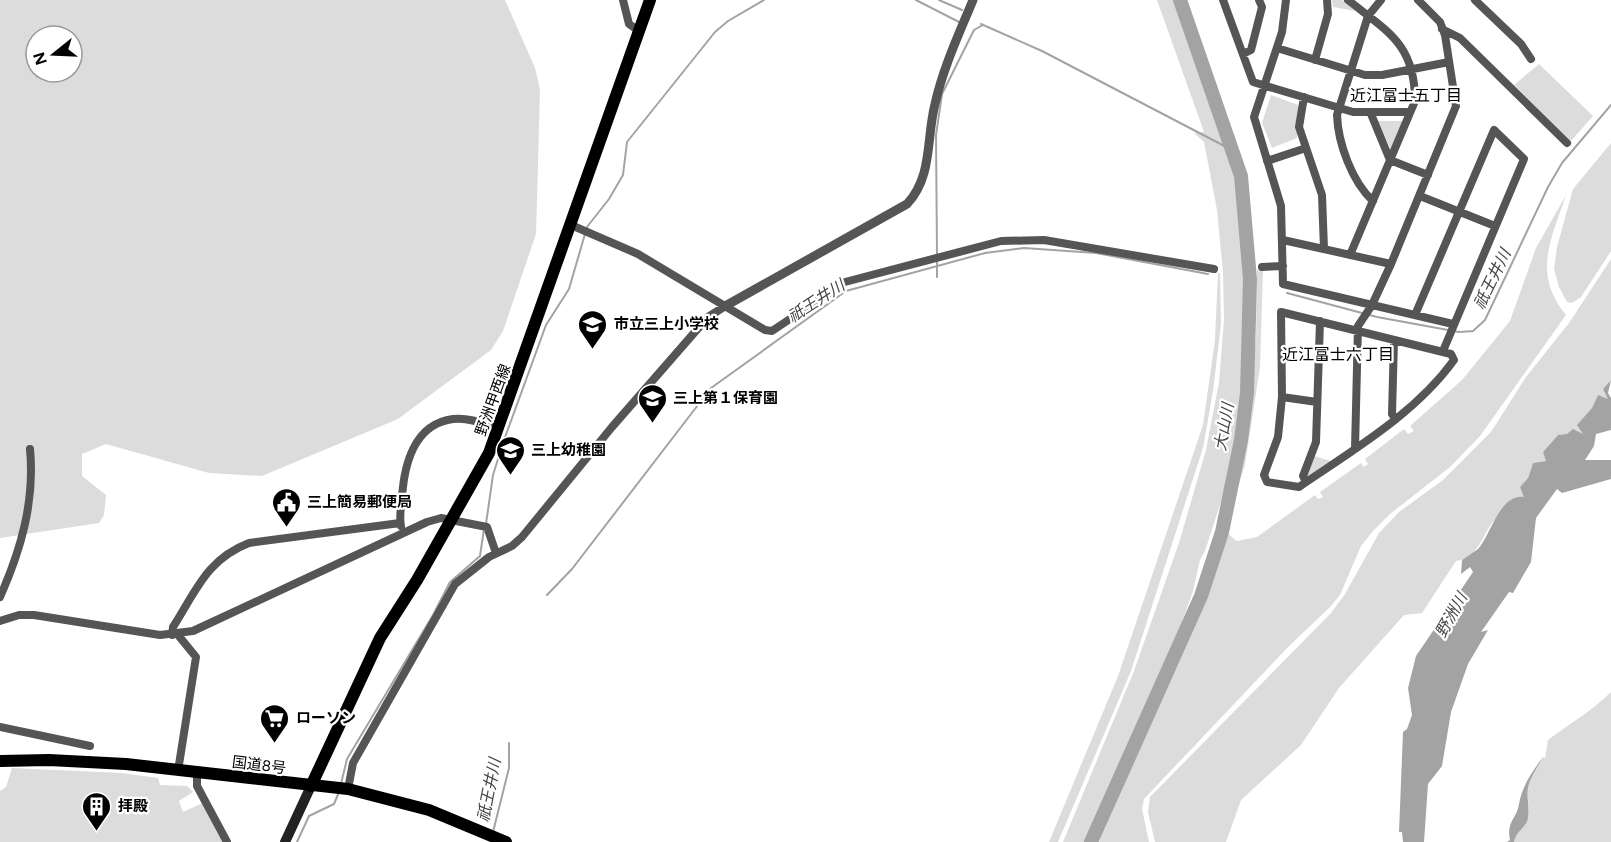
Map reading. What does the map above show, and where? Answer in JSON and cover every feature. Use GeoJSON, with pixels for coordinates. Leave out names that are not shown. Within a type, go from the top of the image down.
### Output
{"type":"FeatureCollection","features":[{"type":"Feature","properties":{"kind":"main road","name":"野洲甲西線"},"geometry":{"type":"LineString","coordinates":[[311,786],[380,638],[489,453],[650,0]]}},
{"type":"Feature","properties":{"kind":"main road","name":"国道8号"},"geometry":{"type":"LineString","coordinates":[[0,760],[79,760],[348,789],[405,798],[506,842]]}},
{"type":"Feature","properties":{"kind":"main road"},"geometry":{"type":"LineString","coordinates":[[285,842],[311,786]]}},
{"type":"Feature","properties":{"kind":"street"},"geometry":{"type":"LineString","coordinates":[[623,0],[629,24],[639,31]]}},
{"type":"Feature","properties":{"kind":"street"},"geometry":{"type":"LineString","coordinates":[[348,789],[353,763],[455,584],[522,537],[612,427],[708,317],[907,204],[915,196],[923,181],[930,148],[933,115],[941,81],[973,0]]}},
{"type":"Feature","properties":{"kind":"street"},"geometry":{"type":"LineString","coordinates":[[1223,0],[1253,82],[1339,108],[1371,114],[1410,112]]}},
{"type":"Feature","properties":{"kind":"street"},"geometry":{"type":"LineString","coordinates":[[1243,54],[1251,50],[1262,7],[1259,0]]}},
{"type":"Feature","properties":{"kind":"street"},"geometry":{"type":"LineString","coordinates":[[1286,0],[1286,17],[1254,117],[1281,206],[1283,284],[1454,324]]}},
{"type":"Feature","properties":{"kind":"street"},"geometry":{"type":"LineString","coordinates":[[1315,60],[1328,14],[1327,0]]}},
{"type":"Feature","properties":{"kind":"street"},"geometry":{"type":"LineString","coordinates":[[1348,0],[1404,49],[1411,69],[1415,101],[1350,255]]}},
{"type":"Feature","properties":{"kind":"street"},"geometry":{"type":"LineString","coordinates":[[1373,201],[1360,190],[1338,130],[1339,108],[1368,16],[1381,0]]}},
{"type":"Feature","properties":{"kind":"street"},"geometry":{"type":"LineString","coordinates":[[1355,448],[1359,326],[1372,305],[1391,264],[1456,106],[1440,22],[1418,0]]}},
{"type":"Feature","properties":{"kind":"street"},"geometry":{"type":"LineString","coordinates":[[1475,0],[1521,44],[1531,59]]}},
{"type":"Feature","properties":{"kind":"street"},"geometry":{"type":"LineString","coordinates":[[1442,29],[1460,38],[1567,142]]}},
{"type":"Feature","properties":{"kind":"street"},"geometry":{"type":"LineString","coordinates":[[1277,48],[1365,75],[1382,75],[1449,62]]}},
{"type":"Feature","properties":{"kind":"street"},"geometry":{"type":"LineString","coordinates":[[1304,97],[1299,118],[1306,148],[1322,195],[1324,249]]}},
{"type":"Feature","properties":{"kind":"street"},"geometry":{"type":"LineString","coordinates":[[1371,114],[1390,160],[1428,175]]}},
{"type":"Feature","properties":{"kind":"street"},"geometry":{"type":"LineString","coordinates":[[1415,315],[1494,130],[1524,159],[1443,351]]}},
{"type":"Feature","properties":{"kind":"street"},"geometry":{"type":"LineString","coordinates":[[1267,161],[1306,148]]}},
{"type":"Feature","properties":{"kind":"street"},"geometry":{"type":"LineString","coordinates":[[1420,196],[1495,226]]}},
{"type":"Feature","properties":{"kind":"street"},"geometry":{"type":"LineString","coordinates":[[570,225],[638,254],[727,305],[765,330],[772,331],[845,282],[1001,242],[1044,240],[1214,269]]}},
{"type":"Feature","properties":{"kind":"street"},"geometry":{"type":"LineString","coordinates":[[1283,240],[1391,264]]}},
{"type":"Feature","properties":{"kind":"street"},"geometry":{"type":"LineString","coordinates":[[1262,267],[1283,266]]}},
{"type":"Feature","properties":{"kind":"street"},"geometry":{"type":"LineString","coordinates":[[1281,312],[1358,331],[1443,351],[1451,354],[1454,360],[1443,375],[1395,419],[1299,487],[1267,483],[1264,475],[1278,437],[1282,397],[1281,312]]}},
{"type":"Feature","properties":{"kind":"street"},"geometry":{"type":"LineString","coordinates":[[1306,482],[1303,476],[1316,442],[1320,321]]}},
{"type":"Feature","properties":{"kind":"street"},"geometry":{"type":"LineString","coordinates":[[1394,340],[1392,414],[1395,419]]}},
{"type":"Feature","properties":{"kind":"street"},"geometry":{"type":"LineString","coordinates":[[1282,397],[1317,402]]}},
{"type":"Feature","properties":{"kind":"street"},"geometry":{"type":"LineString","coordinates":[[404,532],[400,523],[406,462],[424,432],[453,419],[470,419],[498,429]]}},
{"type":"Feature","properties":{"kind":"street"},"geometry":{"type":"LineString","coordinates":[[0,597],[13,568],[28,514],[32,488],[30,449]]}},
{"type":"Feature","properties":{"kind":"street"},"geometry":{"type":"LineString","coordinates":[[0,621],[19,615],[34,615],[175,635],[193,631],[404,532],[441,518],[487,527],[496,554]]}},
{"type":"Feature","properties":{"kind":"street"},"geometry":{"type":"LineString","coordinates":[[178,771],[196,657],[175,635],[173,627],[208,571],[233,549],[249,543],[400,523]]}},
{"type":"Feature","properties":{"kind":"street"},"geometry":{"type":"LineString","coordinates":[[0,727],[90,746]]}},
{"type":"Feature","properties":{"kind":"street"},"geometry":{"type":"LineString","coordinates":[[197,773],[197,786],[227,842]]}},
{"type":"Feature","properties":{"kind":"shaded area"},"geometry":{"type":"Polygon","coordinates":[[[0,0],[505,0],[535,68],[540,89],[536,234],[503,331],[491,350],[398,419],[262,476],[209,473],[106,444],[82,454],[82,476],[106,495],[104,515],[99,523],[0,538],[0,0]]]}},
{"type":"Feature","properties":{"kind":"shaded area"},"geometry":{"type":"Polygon","coordinates":[[[1157,0],[1185,0],[1218,89],[1234,143],[1247,216],[1253,290],[1246,401],[1239,437],[1205,551],[1200,560],[1193,591],[1148,717],[1097,842],[1063,842],[1134,671],[1179,543],[1206,450],[1219,382],[1224,320],[1223,272],[1217,210],[1204,142],[1194,133],[1204,132],[1157,0]]]}},
{"type":"Feature","properties":{"kind":"shaded area"},"geometry":{"type":"Polygon","coordinates":[[[1332,0],[1342,0],[1355,11],[1333,7],[1332,0]]]}},
{"type":"Feature","properties":{"kind":"shaded area"},"geometry":{"type":"Polygon","coordinates":[[[1539,64],[1593,116],[1571,141],[1514,85],[1539,64]]]}},
{"type":"Feature","properties":{"kind":"shaded area"},"geometry":{"type":"Polygon","coordinates":[[[1271,95],[1298,105],[1297,138],[1272,148],[1262,123],[1271,95]]]}},
{"type":"Feature","properties":{"kind":"shaded area"},"geometry":{"type":"Polygon","coordinates":[[[1378,121],[1404,121],[1392,152],[1378,121]]]}},
{"type":"Feature","properties":{"kind":"shaded area"},"geometry":{"type":"Polygon","coordinates":[[[1611,143],[1611,251],[1581,297],[1572,303],[1567,302],[1559,287],[1554,269],[1557,247],[1573,189],[1611,143]]]}},
{"type":"Feature","properties":{"kind":"shaded area"},"geometry":{"type":"Polygon","coordinates":[[[1566,195],[1550,242],[1547,271],[1556,300],[1566,315],[1480,436],[1450,467],[1390,514],[1373,531],[1361,546],[1340,595],[1330,607],[1288,647],[1144,799],[1142,809],[1149,842],[1099,842],[1167,685],[1238,467],[1250,409],[1256,337],[1257,270],[1263,270],[1260,367],[1245,465],[1225,525],[1228,534],[1237,541],[1257,537],[1315,495],[1318,499],[1323,497],[1320,492],[1361,463],[1364,467],[1368,464],[1365,459],[1404,429],[1408,434],[1414,431],[1410,426],[1462,380],[1510,321],[1536,248],[1566,195]]]}},
{"type":"Feature","properties":{"kind":"shaded area"},"geometry":{"type":"Polygon","coordinates":[[[1611,259],[1611,380],[1603,389],[1609,400],[1598,395],[1592,408],[1578,425],[1583,434],[1558,435],[1543,452],[1547,461],[1533,463],[1528,478],[1520,487],[1525,498],[1497,517],[1476,550],[1464,559],[1456,561],[1422,613],[1404,615],[1339,688],[1301,745],[1241,800],[1226,842],[1155,842],[1148,812],[1150,797],[1331,613],[1345,594],[1379,533],[1399,512],[1443,480],[1491,432],[1526,377],[1569,323],[1611,259]]]}},
{"type":"Feature","properties":{"kind":"shaded area"},"geometry":{"type":"Polygon","coordinates":[[[1218,272],[1220,274],[1221,324],[1203,448],[1131,671],[1058,842],[1049,842],[1118,676],[1203,425],[1215,340],[1218,272]]]}},
{"type":"Feature","properties":{"kind":"shaded area"},"geometry":{"type":"Polygon","coordinates":[[[1314,456],[1331,461],[1305,479],[1314,456]]]}},
{"type":"Feature","properties":{"kind":"shaded area"},"geometry":{"type":"Polygon","coordinates":[[[1611,692],[1611,842],[1514,842],[1527,822],[1529,784],[1543,757],[1545,758],[1548,740],[1611,692]]]}},
{"type":"Feature","properties":{"kind":"shaded area"},"geometry":{"type":"Polygon","coordinates":[[[12,768],[122,773],[158,778],[160,785],[187,786],[193,792],[179,801],[183,812],[203,803],[227,842],[0,842],[0,791],[6,787],[12,768]]]}},
{"type":"Feature","properties":{"kind":"water","name":"野洲川"},"geometry":{"type":"Polygon","coordinates":[[[1611,380],[1608,393],[1611,398],[1611,430],[1596,434],[1594,446],[1585,460],[1611,460],[1611,479],[1562,493],[1557,489],[1536,518],[1531,562],[1513,593],[1509,592],[1481,632],[1488,630],[1468,664],[1451,712],[1442,766],[1428,784],[1424,842],[1403,842],[1402,832],[1399,832],[1403,732],[1407,729],[1412,715],[1408,688],[1416,656],[1473,572],[1470,567],[1461,574],[1462,560],[1483,543],[1502,508],[1515,498],[1524,497],[1520,487],[1528,478],[1533,463],[1546,461],[1543,452],[1558,435],[1567,434],[1573,429],[1583,434],[1577,425],[1592,408],[1598,395],[1608,399],[1603,389],[1611,380]]]}},
{"type":"Feature","properties":{"kind":"water"},"geometry":{"type":"Polygon","coordinates":[[[1543,757],[1528,788],[1527,822],[1514,842],[1507,842],[1510,840],[1509,828],[1518,809],[1522,791],[1543,757]]]}},
{"type":"Feature","properties":{"kind":"waterway"},"geometry":{"type":"LineString","coordinates":[[486,524],[493,475],[546,325],[569,289],[587,227],[609,199],[623,175],[627,142],[715,32],[728,21],[764,0]]}},
{"type":"Feature","properties":{"kind":"waterway"},"geometry":{"type":"LineString","coordinates":[[916,0],[961,23]]}},
{"type":"Feature","properties":{"kind":"waterway"},"geometry":{"type":"LineString","coordinates":[[939,0],[962,10]]}},
{"type":"Feature","properties":{"kind":"waterway","name":"大山川"},"geometry":{"type":"LineString","coordinates":[[1091,842],[1201,596],[1222,532],[1241,440],[1247,393],[1250,279],[1241,176],[1180,0]]}},
{"type":"Feature","properties":{"kind":"waterway"},"geometry":{"type":"LineString","coordinates":[[981,24],[1042,51],[1232,150]]}},
{"type":"Feature","properties":{"kind":"waterway"},"geometry":{"type":"LineString","coordinates":[[937,255],[936,135],[942,94],[974,30],[983,25]]}},
{"type":"Feature","properties":{"kind":"waterway","name":"祇王井川"},"geometry":{"type":"LineString","coordinates":[[1287,293],[1377,317],[1459,332],[1473,331],[1485,320],[1548,187],[1562,163],[1611,105]]}},
{"type":"Feature","properties":{"kind":"waterway","name":"祇王井川"},"geometry":{"type":"LineString","coordinates":[[547,595],[572,569],[711,388],[846,291],[985,253],[1024,248],[1096,253],[1208,274]]}},
{"type":"Feature","properties":{"kind":"waterway","name":"祇王井川"},"geometry":{"type":"LineString","coordinates":[[937,261],[937,277]]}},
{"type":"Feature","properties":{"kind":"waterway"},"geometry":{"type":"LineString","coordinates":[[341,784],[347,759],[433,615],[450,582],[480,556],[484,529]]}},
{"type":"Feature","properties":{"kind":"waterway","name":"祇王井川"},"geometry":{"type":"LineString","coordinates":[[493,832],[509,768],[509,743]]}},
{"type":"Feature","properties":{"kind":"waterway"},"geometry":{"type":"LineString","coordinates":[[297,842],[309,816],[334,804],[339,792]]}},
{"type":"Feature","properties":{"kind":"place","name":"市立三上小学校"},"geometry":{"type":"Point","coordinates":[593,350]}},
{"type":"Feature","properties":{"kind":"place","name":"三上第１保育園"},"geometry":{"type":"Point","coordinates":[652,424]}},
{"type":"Feature","properties":{"kind":"place","name":"三上幼稚園"},"geometry":{"type":"Point","coordinates":[510,476]}},
{"type":"Feature","properties":{"kind":"place","name":"三上簡易郵便局"},"geometry":{"type":"Point","coordinates":[286,528]}},
{"type":"Feature","properties":{"kind":"place","name":"ローソン"},"geometry":{"type":"Point","coordinates":[275,744]}},
{"type":"Feature","properties":{"kind":"place","name":"拝殿"},"geometry":{"type":"Point","coordinates":[97,832]}},
{"type":"Feature","properties":{"kind":"district","name":"近江富士五丁目"},"geometry":{"type":"Point","coordinates":[1406,95]}},
{"type":"Feature","properties":{"kind":"district","name":"近江富士六丁目"},"geometry":{"type":"Point","coordinates":[1338,354]}}]}
